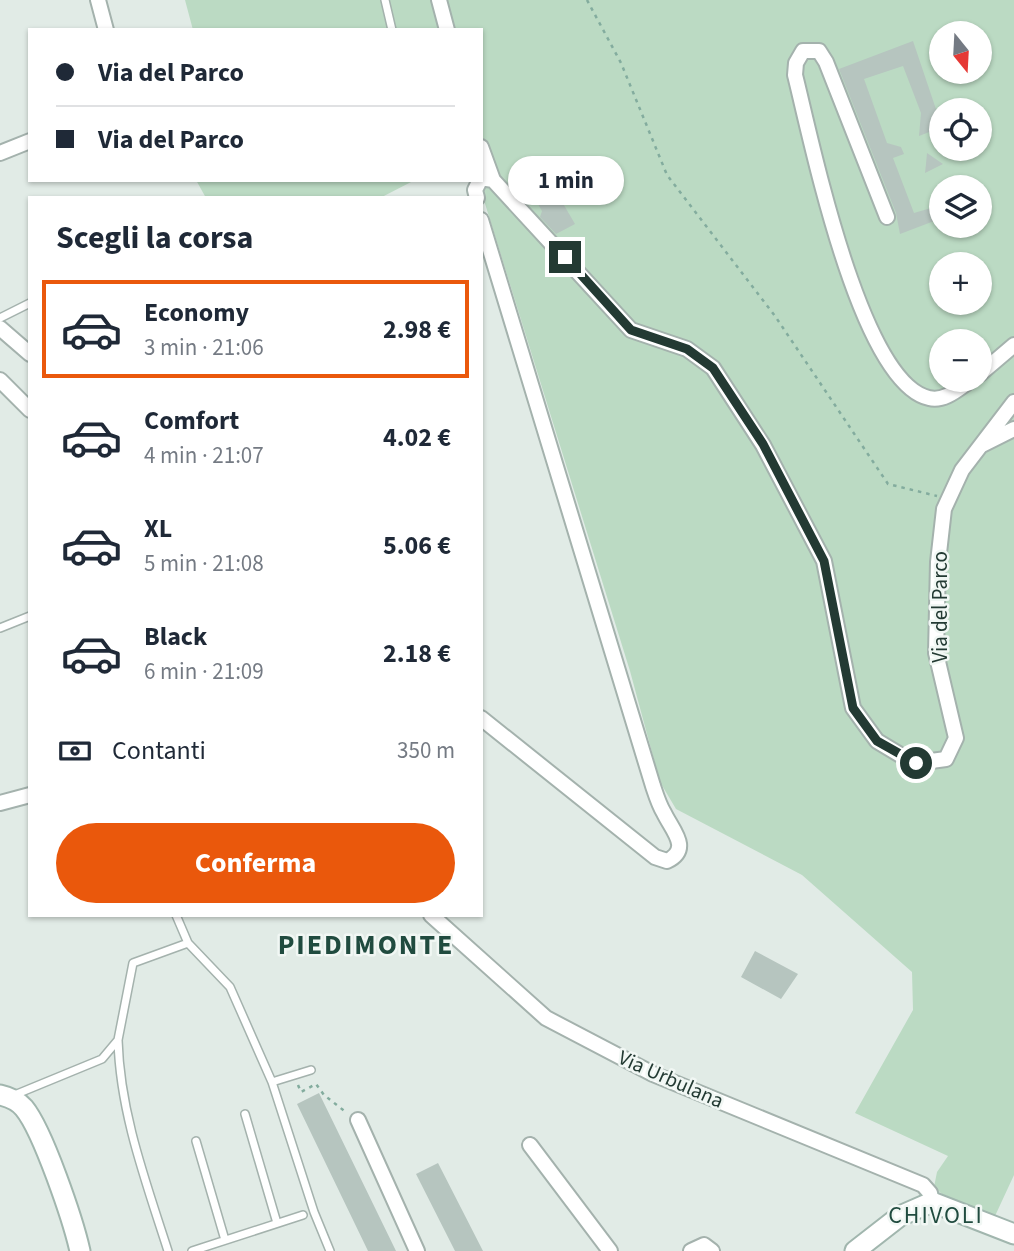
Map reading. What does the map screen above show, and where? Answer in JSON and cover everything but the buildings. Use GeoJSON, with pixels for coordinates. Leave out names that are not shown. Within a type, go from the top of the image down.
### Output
{"type":"FeatureCollection","features":[{"type":"Feature","properties":{"kind":"street"},"geometry":{"type":"LineString","coordinates":[[98,0],[105,28]]}},
{"type":"Feature","properties":{"kind":"street"},"geometry":{"type":"LineString","coordinates":[[439,0],[446,28]]}},
{"type":"Feature","properties":{"kind":"street"},"geometry":{"type":"LineString","coordinates":[[887,217],[826,62],[819,51],[803,51],[796,63],[795,75],[836,235],[870,330],[887,360],[906,385],[929,398],[947,397],[954,392]]}},
{"type":"Feature","properties":{"kind":"street"},"geometry":{"type":"LineString","coordinates":[[0,153],[28,142]]}},
{"type":"Feature","properties":{"kind":"street","name":"Via del Parco"},"geometry":{"type":"LineString","coordinates":[[485,180],[631,330],[687,349],[713,368],[763,444],[824,561],[853,708],[877,741],[916,763],[946,759],[956,738],[936,653],[938,562],[944,509],[962,470],[1014,402]]}},
{"type":"Feature","properties":{"kind":"street"},"geometry":{"type":"LineString","coordinates":[[483,227],[653,786],[678,837],[680,847],[676,857],[667,861],[655,857],[483,720]]}},
{"type":"Feature","properties":{"kind":"street"},"geometry":{"type":"LineString","coordinates":[[0,328],[28,352]]}},
{"type":"Feature","properties":{"kind":"street"},"geometry":{"type":"LineString","coordinates":[[992,364],[1014,345]]}},
{"type":"Feature","properties":{"kind":"street"},"geometry":{"type":"LineString","coordinates":[[0,380],[28,408]]}},
{"type":"Feature","properties":{"kind":"street"},"geometry":{"type":"LineString","coordinates":[[978,447],[1014,429]]}},
{"type":"Feature","properties":{"kind":"street"},"geometry":{"type":"LineString","coordinates":[[0,803],[28,796]]}},
{"type":"Feature","properties":{"kind":"street","name":"Via Urbulana"},"geometry":{"type":"LineString","coordinates":[[433,917],[546,1018],[653,1074],[923,1185],[930,1193],[932,1202]]}},
{"type":"Feature","properties":{"kind":"street"},"geometry":{"type":"LineString","coordinates":[[4,1096],[22,1106],[32,1121],[65,1202],[80,1251]]}},
{"type":"Feature","properties":{"kind":"street"},"geometry":{"type":"LineString","coordinates":[[358,1120],[417,1251]]}},
{"type":"Feature","properties":{"kind":"street"},"geometry":{"type":"LineString","coordinates":[[530,1145],[610,1251]]}},
{"type":"Feature","properties":{"kind":"street"},"geometry":{"type":"LineString","coordinates":[[855,1251],[900,1216],[932,1202],[1014,1234]]}},
{"type":"Feature","properties":{"kind":"street"},"geometry":{"type":"LineString","coordinates":[[691,1251],[704,1245],[712,1251]]}},
{"type":"Feature","properties":{"kind":"lane"},"geometry":{"type":"LineString","coordinates":[[385,0],[392,28]]}},
{"type":"Feature","properties":{"kind":"lane"},"geometry":{"type":"LineString","coordinates":[[0,318],[28,304]]}},
{"type":"Feature","properties":{"kind":"lane"},"geometry":{"type":"LineString","coordinates":[[0,628],[28,617]]}},
{"type":"Feature","properties":{"kind":"lane"},"geometry":{"type":"LineString","coordinates":[[177,917],[188,943],[230,987],[272,1082],[314,1212],[330,1251]]}},
{"type":"Feature","properties":{"kind":"lane"},"geometry":{"type":"LineString","coordinates":[[168,1251],[130,1128],[123,1098],[118,1040],[133,963],[188,943]]}},
{"type":"Feature","properties":{"kind":"lane"},"geometry":{"type":"LineString","coordinates":[[4,1096],[102,1059],[118,1040]]}},
{"type":"Feature","properties":{"kind":"lane"},"geometry":{"type":"LineString","coordinates":[[272,1082],[311,1070]]}},
{"type":"Feature","properties":{"kind":"lane"},"geometry":{"type":"LineString","coordinates":[[245,1114],[277,1223]]}},
{"type":"Feature","properties":{"kind":"lane"},"geometry":{"type":"LineString","coordinates":[[197,1141],[225,1240]]}},
{"type":"Feature","properties":{"kind":"lane"},"geometry":{"type":"LineString","coordinates":[[192,1251],[303,1215]]}},
{"type":"Feature","properties":{"kind":"path"},"geometry":{"type":"LineString","coordinates":[[587,0],[621,63],[667,175],[775,316],[888,484],[948,499]]}},
{"type":"Feature","properties":{"kind":"path"},"geometry":{"type":"LineString","coordinates":[[293,1076],[300,1092],[316,1084],[324,1095],[358,1120]]}},
{"type":"Feature","properties":{"kind":"green space"},"geometry":{"type":"Polygon","coordinates":[[[185,0],[1014,0],[1014,1175],[995,1216],[942,1194],[934,1187],[937,1172],[948,1156],[855,1113],[913,1010],[912,972],[802,875],[676,809],[660,782],[630,671],[483,196],[483,28],[192,28],[185,0]]]}},
{"type":"Feature","properties":{"kind":"green space"},"geometry":{"type":"Polygon","coordinates":[[[197,182],[411,182],[384,196],[205,196],[197,182]]]}},
{"type":"Feature","properties":{"kind":"district","name":"PIEDIMONTE"},"geometry":{"type":"Point","coordinates":[366,945]}},
{"type":"Feature","properties":{"kind":"district","name":"CHIVOLI"},"geometry":{"type":"Point","coordinates":[936,1215]}},
{"type":"Feature","properties":{"kind":"route"},"geometry":{"type":"LineString","coordinates":[[565,257],[631,330],[687,349],[713,368],[763,444],[824,561],[853,708],[877,741],[916,763]]}}]}
